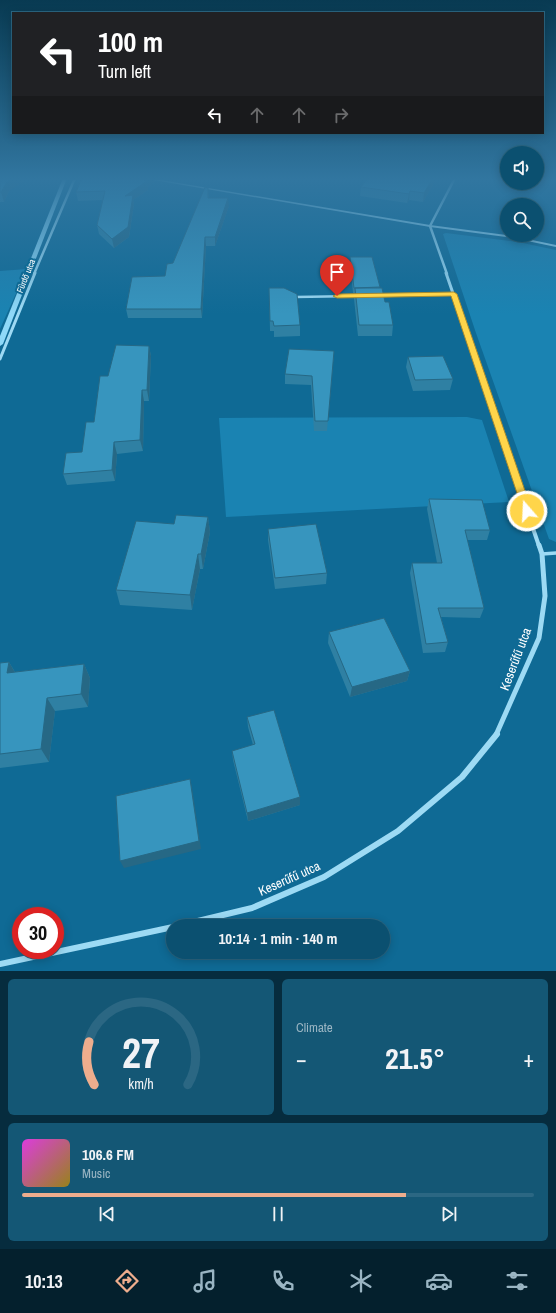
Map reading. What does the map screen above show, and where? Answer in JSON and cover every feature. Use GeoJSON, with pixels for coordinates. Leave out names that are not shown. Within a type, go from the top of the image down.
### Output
{"type":"FeatureCollection","features":[{"type":"Feature","properties":{"kind":"street","name":"Fürdő utca"},"geometry":{"type":"LineString","coordinates":[[0,359],[55,223]]}},
{"type":"Feature","properties":{"kind":"street"},"geometry":{"type":"LineString","coordinates":[[414,223],[520,238],[556,246]]}},
{"type":"Feature","properties":{"kind":"street","name":"Keserűfű utca"},"geometry":{"type":"LineString","coordinates":[[207,919],[252,908],[324,877],[398,831],[462,777],[497,734],[539,638],[545,596],[542,554],[430,226]]}},
{"type":"Feature","properties":{"kind":"street"},"geometry":{"type":"LineString","coordinates":[[0,964],[166,928]]}},
{"type":"Feature","properties":{"kind":"lane"},"geometry":{"type":"LineString","coordinates":[[377,295],[454,294]]}},
{"type":"Feature","properties":{"kind":"lane"},"geometry":{"type":"LineString","coordinates":[[293,297],[362,295]]}},
{"type":"Feature","properties":{"kind":"lane"},"geometry":{"type":"LineString","coordinates":[[542,554],[556,553]]}},
{"type":"Feature","properties":{"kind":"shaded area"},"geometry":{"type":"Polygon","coordinates":[[[446,233],[500,240],[500,242],[518,242],[556,250],[556,542],[549,539],[476,333],[443,234],[446,233]]]}},
{"type":"Feature","properties":{"kind":"shaded area"},"geometry":{"type":"Polygon","coordinates":[[[27,269],[0,329],[0,271],[27,269]]]}},
{"type":"Feature","properties":{"kind":"shaded area"},"geometry":{"type":"Polygon","coordinates":[[[467,417],[482,420],[509,502],[226,517],[219,418],[467,417]]]}},
{"type":"Feature","properties":{"kind":"building"},"geometry":{"type":"Polygon","coordinates":[[[97,223],[129,223],[128,227],[112,239],[97,225],[97,223]]]}},
{"type":"Feature","properties":{"kind":"building"},"geometry":{"type":"Polygon","coordinates":[[[190,223],[220,223],[215,237],[205,237],[201,309],[126,309],[132,277],[165,276],[167,264],[173,263],[190,223]]]}},
{"type":"Feature","properties":{"kind":"building"},"geometry":{"type":"Polygon","coordinates":[[[350,257],[372,257],[380,287],[354,288],[350,257]]]}},
{"type":"Feature","properties":{"kind":"building"},"geometry":{"type":"Polygon","coordinates":[[[269,288],[284,288],[297,294],[300,325],[274,326],[273,321],[270,321],[269,288]]]}},
{"type":"Feature","properties":{"kind":"building"},"geometry":{"type":"Polygon","coordinates":[[[355,288],[382,288],[385,302],[389,302],[393,325],[359,325],[355,288]]]}},
{"type":"Feature","properties":{"kind":"building"},"geometry":{"type":"Polygon","coordinates":[[[116,345],[149,346],[147,390],[142,390],[140,440],[114,442],[112,470],[63,474],[66,453],[82,452],[86,422],[94,422],[100,376],[108,376],[116,345]]]}},
{"type":"Feature","properties":{"kind":"building"},"geometry":{"type":"Polygon","coordinates":[[[289,349],[334,351],[328,421],[315,421],[312,376],[285,374],[289,349]]]}},
{"type":"Feature","properties":{"kind":"building"},"geometry":{"type":"Polygon","coordinates":[[[443,356],[453,379],[415,380],[408,357],[443,356]]]}},
{"type":"Feature","properties":{"kind":"building"},"geometry":{"type":"Polygon","coordinates":[[[429,499],[482,500],[490,530],[465,530],[484,608],[438,608],[448,642],[426,644],[412,563],[442,563],[429,499]]]}},
{"type":"Feature","properties":{"kind":"building"},"geometry":{"type":"Polygon","coordinates":[[[176,515],[208,517],[201,554],[198,554],[190,595],[116,590],[136,521],[174,524],[176,515]]]}},
{"type":"Feature","properties":{"kind":"building"},"geometry":{"type":"Polygon","coordinates":[[[316,524],[327,573],[275,578],[268,529],[316,524]]]}},
{"type":"Feature","properties":{"kind":"building"},"geometry":{"type":"Polygon","coordinates":[[[384,618],[410,671],[352,687],[329,632],[384,618]]]}},
{"type":"Feature","properties":{"kind":"building"},"geometry":{"type":"Polygon","coordinates":[[[9,662],[7,673],[84,664],[81,694],[47,698],[41,749],[0,754],[0,663],[9,662]]]}},
{"type":"Feature","properties":{"kind":"building"},"geometry":{"type":"Polygon","coordinates":[[[274,710],[300,797],[247,813],[232,751],[255,744],[247,717],[274,710]]]}},
{"type":"Feature","properties":{"kind":"building"},"geometry":{"type":"Polygon","coordinates":[[[190,779],[199,841],[120,861],[116,796],[190,779]]]}},
{"type":"Feature","properties":{"kind":"waterway"},"geometry":{"type":"LineString","coordinates":[[0,344],[47,223]]}},
{"type":"Feature","properties":{"kind":"route"},"geometry":{"type":"LineString","coordinates":[[337,296],[454,294],[527,511]]}}]}
